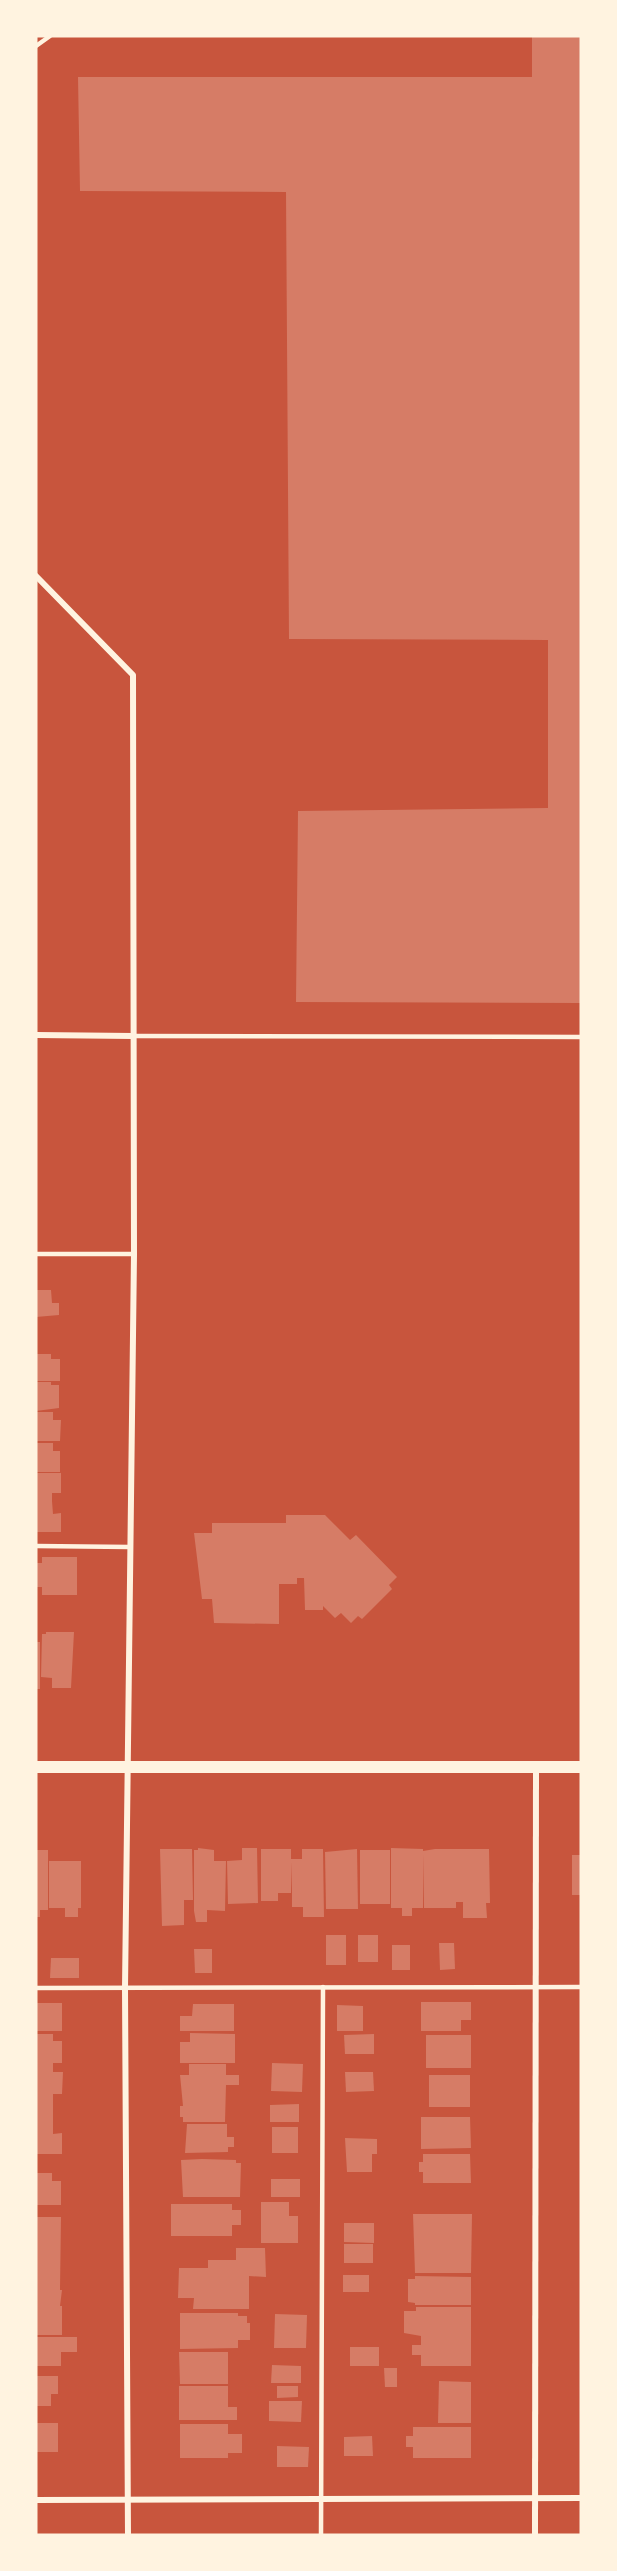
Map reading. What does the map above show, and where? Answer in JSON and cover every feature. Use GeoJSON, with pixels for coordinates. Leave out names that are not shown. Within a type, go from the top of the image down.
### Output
{"type":"FeatureCollection","features":[{"type":"Feature","properties":{"kind":"main road"},"geometry":{"type":"LineString","coordinates":[[36,1767],[581,1767]]}},
{"type":"Feature","properties":{"kind":"street"},"geometry":{"type":"LineString","coordinates":[[36,576],[133,675],[134,1254],[130,1767],[125,1988],[128,2535]]}},
{"type":"Feature","properties":{"kind":"street"},"geometry":{"type":"LineString","coordinates":[[36,1035],[133,1036]]}},
{"type":"Feature","properties":{"kind":"street"},"geometry":{"type":"LineString","coordinates":[[535,2535],[536,1767]]}},
{"type":"Feature","properties":{"kind":"street"},"geometry":{"type":"LineString","coordinates":[[36,2500],[581,2499]]}},
{"type":"Feature","properties":{"kind":"lane"},"geometry":{"type":"LineString","coordinates":[[36,46],[50,36]]}},
{"type":"Feature","properties":{"kind":"lane"},"geometry":{"type":"LineString","coordinates":[[133,1036],[581,1037]]}},
{"type":"Feature","properties":{"kind":"lane"},"geometry":{"type":"LineString","coordinates":[[36,1254],[134,1254]]}},
{"type":"Feature","properties":{"kind":"lane"},"geometry":{"type":"LineString","coordinates":[[36,1546],[130,1547]]}},
{"type":"Feature","properties":{"kind":"lane"},"geometry":{"type":"LineString","coordinates":[[321,2535],[323,1987]]}},
{"type":"Feature","properties":{"kind":"lane"},"geometry":{"type":"LineString","coordinates":[[36,1988],[581,1988]]}},
{"type":"Feature","properties":{"kind":"building"},"geometry":{"type":"Polygon","coordinates":[[[532,36],[581,36],[581,1003],[296,1002],[298,811],[548,808],[548,640],[289,639],[286,192],[80,191],[78,77],[532,77],[532,36]]]}},
{"type":"Feature","properties":{"kind":"building"},"geometry":{"type":"Polygon","coordinates":[[[36,1290],[51,1290],[52,1303],[59,1303],[59,1315],[36,1317],[36,1290]]]}},
{"type":"Feature","properties":{"kind":"building"},"geometry":{"type":"Polygon","coordinates":[[[36,1354],[51,1354],[51,1359],[60,1359],[60,1381],[36,1381],[36,1354]]]}},
{"type":"Feature","properties":{"kind":"building"},"geometry":{"type":"Polygon","coordinates":[[[36,1382],[51,1382],[51,1385],[59,1385],[59,1408],[36,1411],[36,1382]]]}},
{"type":"Feature","properties":{"kind":"building"},"geometry":{"type":"Polygon","coordinates":[[[36,1412],[53,1412],[53,1420],[61,1420],[60,1441],[36,1441],[36,1412]]]}},
{"type":"Feature","properties":{"kind":"building"},"geometry":{"type":"Polygon","coordinates":[[[36,1443],[53,1443],[53,1451],[60,1451],[60,1472],[36,1472],[36,1443]]]}},
{"type":"Feature","properties":{"kind":"building"},"geometry":{"type":"Polygon","coordinates":[[[36,1473],[61,1473],[61,1493],[52,1493],[52,1501],[53,1514],[61,1513],[61,1532],[36,1532],[36,1473]]]}},
{"type":"Feature","properties":{"kind":"building"},"geometry":{"type":"Polygon","coordinates":[[[286,1515],[325,1515],[350,1540],[356,1535],[397,1577],[389,1585],[392,1589],[362,1619],[358,1616],[351,1623],[341,1613],[335,1618],[323,1606],[323,1610],[305,1610],[304,1578],[297,1578],[297,1584],[279,1584],[279,1624],[214,1623],[212,1599],[202,1599],[194,1533],[212,1533],[212,1523],[286,1523],[286,1515]]]}},
{"type":"Feature","properties":{"kind":"building"},"geometry":{"type":"Polygon","coordinates":[[[42,1557],[77,1557],[77,1595],[42,1595],[42,1587],[36,1587],[36,1563],[42,1563],[42,1557]]]}},
{"type":"Feature","properties":{"kind":"building"},"geometry":{"type":"Polygon","coordinates":[[[74,1632],[71,1688],[52,1688],[52,1678],[41,1677],[42,1634],[74,1632]]]}},
{"type":"Feature","properties":{"kind":"building"},"geometry":{"type":"Polygon","coordinates":[[[36,1642],[40,1642],[40,1689],[36,1689],[36,1642]]]}},
{"type":"Feature","properties":{"kind":"building"},"geometry":{"type":"Polygon","coordinates":[[[198,1848],[214,1850],[214,1861],[226,1861],[225,1911],[207,1910],[207,1922],[196,1922],[194,1911],[194,1850],[198,1848]]]}},
{"type":"Feature","properties":{"kind":"building"},"geometry":{"type":"Polygon","coordinates":[[[242,1848],[257,1848],[258,1903],[228,1904],[227,1861],[242,1860],[242,1848]]]}},
{"type":"Feature","properties":{"kind":"building"},"geometry":{"type":"Polygon","coordinates":[[[391,1848],[423,1849],[423,1851],[489,1849],[490,1903],[486,1903],[487,1918],[463,1918],[463,1902],[456,1902],[456,1908],[424,1908],[424,1854],[423,1908],[412,1908],[412,1916],[402,1916],[402,1908],[391,1908],[391,1848]]]}},
{"type":"Feature","properties":{"kind":"building"},"geometry":{"type":"Polygon","coordinates":[[[160,1849],[192,1849],[193,1900],[184,1900],[184,1925],[162,1926],[160,1849]]]}},
{"type":"Feature","properties":{"kind":"building"},"geometry":{"type":"Polygon","coordinates":[[[261,1849],[291,1849],[291,1859],[302,1859],[302,1849],[323,1849],[324,1917],[303,1917],[303,1907],[292,1907],[292,1862],[291,1893],[278,1893],[278,1901],[261,1901],[261,1849]]]}},
{"type":"Feature","properties":{"kind":"building"},"geometry":{"type":"Polygon","coordinates":[[[357,1849],[358,1909],[326,1909],[325,1852],[357,1849]]]}},
{"type":"Feature","properties":{"kind":"building"},"geometry":{"type":"Polygon","coordinates":[[[36,1850],[48,1850],[48,1910],[40,1910],[40,1917],[36,1917],[36,1850]]]}},
{"type":"Feature","properties":{"kind":"building"},"geometry":{"type":"Polygon","coordinates":[[[360,1850],[390,1850],[390,1904],[360,1904],[360,1850]]]}},
{"type":"Feature","properties":{"kind":"building"},"geometry":{"type":"Polygon","coordinates":[[[572,1855],[581,1855],[581,1895],[572,1895],[572,1855]]]}},
{"type":"Feature","properties":{"kind":"building"},"geometry":{"type":"Polygon","coordinates":[[[49,1861],[81,1861],[81,1908],[78,1908],[78,1917],[65,1917],[65,1908],[49,1908],[49,1861]]]}},
{"type":"Feature","properties":{"kind":"building"},"geometry":{"type":"Polygon","coordinates":[[[326,1935],[346,1935],[346,1965],[326,1965],[326,1935]]]}},
{"type":"Feature","properties":{"kind":"building"},"geometry":{"type":"Polygon","coordinates":[[[358,1935],[378,1935],[378,1962],[358,1962],[358,1935]]]}},
{"type":"Feature","properties":{"kind":"building"},"geometry":{"type":"Polygon","coordinates":[[[439,1943],[454,1943],[455,1969],[440,1970],[439,1943]]]}},
{"type":"Feature","properties":{"kind":"building"},"geometry":{"type":"Polygon","coordinates":[[[392,1945],[410,1945],[410,1970],[392,1970],[392,1945]]]}},
{"type":"Feature","properties":{"kind":"building"},"geometry":{"type":"Polygon","coordinates":[[[194,1949],[212,1949],[212,1973],[195,1973],[194,1949]]]}},
{"type":"Feature","properties":{"kind":"building"},"geometry":{"type":"Polygon","coordinates":[[[51,1958],[79,1958],[79,1978],[50,1978],[51,1958]]]}},
{"type":"Feature","properties":{"kind":"building"},"geometry":{"type":"Polygon","coordinates":[[[421,2002],[471,2002],[471,2020],[461,2020],[461,2031],[421,2031],[421,2002]]]}},
{"type":"Feature","properties":{"kind":"building"},"geometry":{"type":"Polygon","coordinates":[[[36,2003],[62,2003],[62,2031],[36,2031],[36,2003]]]}},
{"type":"Feature","properties":{"kind":"building"},"geometry":{"type":"Polygon","coordinates":[[[193,2004],[234,2004],[234,2031],[180,2031],[180,2016],[192,2016],[193,2004]]]}},
{"type":"Feature","properties":{"kind":"building"},"geometry":{"type":"Polygon","coordinates":[[[337,2005],[363,2006],[363,2031],[337,2031],[337,2005]]]}},
{"type":"Feature","properties":{"kind":"building"},"geometry":{"type":"Polygon","coordinates":[[[190,2033],[235,2034],[235,2063],[180,2063],[180,2042],[190,2042],[190,2033]]]}},
{"type":"Feature","properties":{"kind":"building"},"geometry":{"type":"Polygon","coordinates":[[[36,2034],[53,2034],[53,2041],[62,2041],[62,2063],[53,2063],[53,2072],[63,2072],[62,2094],[53,2094],[53,2134],[62,2133],[62,2154],[36,2154],[36,2034]]]}},
{"type":"Feature","properties":{"kind":"building"},"geometry":{"type":"Polygon","coordinates":[[[374,2034],[374,2054],[345,2054],[344,2035],[374,2034]]]}},
{"type":"Feature","properties":{"kind":"building"},"geometry":{"type":"Polygon","coordinates":[[[426,2035],[471,2035],[471,2068],[426,2068],[426,2035]]]}},
{"type":"Feature","properties":{"kind":"building"},"geometry":{"type":"Polygon","coordinates":[[[272,2063],[303,2064],[302,2092],[271,2091],[272,2063]]]}},
{"type":"Feature","properties":{"kind":"building"},"geometry":{"type":"Polygon","coordinates":[[[189,2064],[226,2064],[226,2075],[239,2075],[239,2085],[226,2085],[225,2122],[183,2122],[183,2117],[180,2117],[180,2106],[183,2106],[180,2075],[189,2075],[189,2064]]]}},
{"type":"Feature","properties":{"kind":"building"},"geometry":{"type":"Polygon","coordinates":[[[345,2072],[373,2072],[374,2091],[346,2092],[345,2072]]]}},
{"type":"Feature","properties":{"kind":"building"},"geometry":{"type":"Polygon","coordinates":[[[429,2075],[470,2075],[470,2107],[429,2107],[429,2075]]]}},
{"type":"Feature","properties":{"kind":"building"},"geometry":{"type":"Polygon","coordinates":[[[299,2104],[299,2122],[270,2122],[270,2105],[299,2104]]]}},
{"type":"Feature","properties":{"kind":"building"},"geometry":{"type":"Polygon","coordinates":[[[421,2117],[470,2117],[471,2148],[421,2149],[421,2117]]]}},
{"type":"Feature","properties":{"kind":"building"},"geometry":{"type":"Polygon","coordinates":[[[187,2124],[227,2124],[227,2137],[234,2137],[234,2147],[228,2147],[228,2152],[185,2153],[187,2124]]]}},
{"type":"Feature","properties":{"kind":"building"},"geometry":{"type":"Polygon","coordinates":[[[272,2127],[298,2127],[298,2153],[272,2153],[272,2127]]]}},
{"type":"Feature","properties":{"kind":"building"},"geometry":{"type":"Polygon","coordinates":[[[345,2138],[377,2139],[377,2154],[372,2154],[372,2172],[347,2172],[345,2138]]]}},
{"type":"Feature","properties":{"kind":"building"},"geometry":{"type":"Polygon","coordinates":[[[423,2154],[470,2154],[471,2183],[423,2183],[423,2172],[419,2172],[419,2162],[423,2162],[423,2154]]]}},
{"type":"Feature","properties":{"kind":"building"},"geometry":{"type":"Polygon","coordinates":[[[181,2160],[236,2160],[236,2163],[241,2163],[240,2197],[183,2197],[181,2160]]]}},
{"type":"Feature","properties":{"kind":"building"},"geometry":{"type":"Polygon","coordinates":[[[36,2173],[52,2173],[52,2181],[61,2181],[61,2205],[36,2205],[36,2173]]]}},
{"type":"Feature","properties":{"kind":"building"},"geometry":{"type":"Polygon","coordinates":[[[271,2179],[300,2179],[300,2197],[271,2197],[271,2179]]]}},
{"type":"Feature","properties":{"kind":"building"},"geometry":{"type":"Polygon","coordinates":[[[261,2202],[289,2202],[289,2216],[298,2216],[298,2243],[261,2243],[261,2202]]]}},
{"type":"Feature","properties":{"kind":"building"},"geometry":{"type":"Polygon","coordinates":[[[171,2204],[232,2204],[232,2210],[241,2210],[241,2225],[232,2225],[232,2236],[171,2236],[171,2204]]]}},
{"type":"Feature","properties":{"kind":"building"},"geometry":{"type":"Polygon","coordinates":[[[413,2214],[472,2214],[471,2273],[415,2273],[413,2214]]]}},
{"type":"Feature","properties":{"kind":"building"},"geometry":{"type":"Polygon","coordinates":[[[36,2217],[61,2217],[62,2335],[36,2335],[36,2217]]]}},
{"type":"Feature","properties":{"kind":"building"},"geometry":{"type":"Polygon","coordinates":[[[344,2223],[374,2223],[374,2243],[344,2242],[344,2223]]]}},
{"type":"Feature","properties":{"kind":"building"},"geometry":{"type":"Polygon","coordinates":[[[344,2244],[373,2244],[373,2263],[344,2263],[344,2244]]]}},
{"type":"Feature","properties":{"kind":"building"},"geometry":{"type":"Polygon","coordinates":[[[236,2248],[265,2248],[266,2277],[249,2276],[249,2309],[193,2309],[194,2298],[178,2298],[179,2268],[208,2268],[208,2260],[236,2260],[236,2248]]]}},
{"type":"Feature","properties":{"kind":"building"},"geometry":{"type":"Polygon","coordinates":[[[343,2275],[369,2275],[369,2292],[343,2292],[343,2275]]]}},
{"type":"Feature","properties":{"kind":"building"},"geometry":{"type":"Polygon","coordinates":[[[415,2276],[471,2277],[471,2305],[415,2305],[415,2303],[408,2302],[408,2279],[415,2279],[415,2276]]]}},
{"type":"Feature","properties":{"kind":"building"},"geometry":{"type":"Polygon","coordinates":[[[416,2307],[471,2307],[471,2366],[421,2366],[421,2355],[412,2355],[412,2345],[421,2345],[421,2336],[404,2333],[404,2311],[416,2311],[416,2307]]]}},
{"type":"Feature","properties":{"kind":"building"},"geometry":{"type":"Polygon","coordinates":[[[180,2313],[238,2313],[238,2316],[247,2316],[247,2323],[250,2323],[250,2340],[238,2340],[238,2348],[180,2349],[180,2313]]]}},
{"type":"Feature","properties":{"kind":"building"},"geometry":{"type":"Polygon","coordinates":[[[275,2314],[307,2315],[306,2348],[274,2348],[275,2314]]]}},
{"type":"Feature","properties":{"kind":"building"},"geometry":{"type":"Polygon","coordinates":[[[36,2337],[77,2337],[77,2352],[61,2352],[61,2366],[36,2366],[36,2337]]]}},
{"type":"Feature","properties":{"kind":"building"},"geometry":{"type":"Polygon","coordinates":[[[350,2347],[379,2347],[379,2366],[350,2366],[350,2347]]]}},
{"type":"Feature","properties":{"kind":"building"},"geometry":{"type":"Polygon","coordinates":[[[179,2352],[228,2352],[228,2384],[180,2384],[179,2352]]]}},
{"type":"Feature","properties":{"kind":"building"},"geometry":{"type":"Polygon","coordinates":[[[272,2365],[301,2366],[301,2383],[271,2383],[272,2365]]]}},
{"type":"Feature","properties":{"kind":"building"},"geometry":{"type":"Polygon","coordinates":[[[384,2368],[397,2368],[397,2387],[385,2387],[384,2368]]]}},
{"type":"Feature","properties":{"kind":"building"},"geometry":{"type":"Polygon","coordinates":[[[36,2376],[58,2376],[58,2394],[51,2394],[51,2406],[36,2406],[36,2376]]]}},
{"type":"Feature","properties":{"kind":"building"},"geometry":{"type":"Polygon","coordinates":[[[439,2381],[471,2382],[471,2423],[438,2423],[439,2381]]]}},
{"type":"Feature","properties":{"kind":"building"},"geometry":{"type":"Polygon","coordinates":[[[179,2386],[228,2386],[228,2407],[237,2407],[237,2420],[179,2420],[179,2386]]]}},
{"type":"Feature","properties":{"kind":"building"},"geometry":{"type":"Polygon","coordinates":[[[277,2386],[298,2386],[298,2397],[277,2398],[277,2386]]]}},
{"type":"Feature","properties":{"kind":"building"},"geometry":{"type":"Polygon","coordinates":[[[269,2401],[302,2401],[301,2422],[269,2421],[269,2401]]]}},
{"type":"Feature","properties":{"kind":"building"},"geometry":{"type":"Polygon","coordinates":[[[36,2423],[58,2423],[58,2452],[36,2452],[36,2423]]]}},
{"type":"Feature","properties":{"kind":"building"},"geometry":{"type":"Polygon","coordinates":[[[180,2424],[228,2424],[228,2434],[242,2434],[242,2453],[228,2453],[228,2458],[180,2458],[180,2424]]]}},
{"type":"Feature","properties":{"kind":"building"},"geometry":{"type":"Polygon","coordinates":[[[413,2427],[471,2427],[471,2458],[413,2458],[413,2447],[406,2447],[406,2436],[413,2436],[413,2427]]]}},
{"type":"Feature","properties":{"kind":"building"},"geometry":{"type":"Polygon","coordinates":[[[372,2436],[373,2456],[344,2456],[344,2437],[372,2436]]]}},
{"type":"Feature","properties":{"kind":"building"},"geometry":{"type":"Polygon","coordinates":[[[277,2446],[309,2447],[308,2467],[277,2467],[277,2446]]]}}]}
